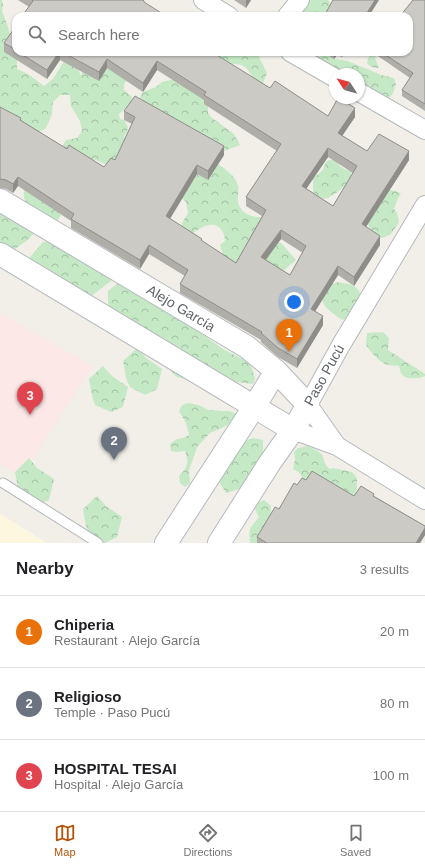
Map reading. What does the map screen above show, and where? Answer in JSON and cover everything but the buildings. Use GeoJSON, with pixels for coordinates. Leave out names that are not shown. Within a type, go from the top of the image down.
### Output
{"type":"FeatureCollection","features":[{"type":"Feature","properties":{"kind":"street"},"geometry":{"type":"LineString","coordinates":[[203,0],[222,12]]}},
{"type":"Feature","properties":{"kind":"street"},"geometry":{"type":"LineString","coordinates":[[290,12],[300,0]]}},
{"type":"Feature","properties":{"kind":"street"},"geometry":{"type":"LineString","coordinates":[[297,56],[329,75]]}},
{"type":"Feature","properties":{"kind":"street"},"geometry":{"type":"LineString","coordinates":[[365,95],[425,130]]}},
{"type":"Feature","properties":{"kind":"street","name":"Alejo García"},"geometry":{"type":"LineString","coordinates":[[0,200],[247,347],[276,371],[308,405],[336,446]]}},
{"type":"Feature","properties":{"kind":"street","name":"Paso Pucú"},"geometry":{"type":"LineString","coordinates":[[219,543],[269,464],[293,430],[345,338],[425,205]]}},
{"type":"Feature","properties":{"kind":"street","name":"Alejo García"},"geometry":{"type":"LineString","coordinates":[[0,254],[293,430],[336,446],[425,500]]}},
{"type":"Feature","properties":{"kind":"street"},"geometry":{"type":"LineString","coordinates":[[166,543],[276,371]]}},
{"type":"Feature","properties":{"kind":"lane"},"geometry":{"type":"LineString","coordinates":[[3,483],[98,543]]}},
{"type":"Feature","properties":{"kind":"shaded area"},"geometry":{"type":"Polygon","coordinates":[[[0,313],[93,366],[21,477],[0,464],[0,313]]]}},
{"type":"Feature","properties":{"kind":"shaded area"},"geometry":{"type":"Polygon","coordinates":[[[0,514],[47,543],[0,543],[0,514]]]}},
{"type":"Feature","properties":{"kind":"green space"},"geometry":{"type":"Polygon","coordinates":[[[0,0],[2,0],[2,11],[12,41],[12,56],[17,56],[17,69],[28,74],[44,86],[53,79],[64,61],[76,65],[81,76],[82,72],[106,69],[109,65],[131,74],[124,84],[124,90],[132,97],[131,103],[119,114],[120,119],[124,120],[128,127],[124,136],[127,144],[111,167],[96,160],[59,151],[66,140],[77,138],[82,131],[80,121],[71,106],[70,95],[60,95],[53,102],[52,114],[46,128],[36,133],[0,109],[0,0]]]}},
{"type":"Feature","properties":{"kind":"green space"},"geometry":{"type":"Polygon","coordinates":[[[302,0],[328,0],[332,5],[328,12],[299,12],[298,4],[302,0]]]}},
{"type":"Feature","properties":{"kind":"green space"},"geometry":{"type":"Polygon","coordinates":[[[214,56],[258,56],[267,73],[263,83],[254,79],[244,66],[214,56]]]}},
{"type":"Feature","properties":{"kind":"green space"},"geometry":{"type":"Polygon","coordinates":[[[309,56],[329,56],[334,59],[348,61],[364,68],[329,68],[329,70],[309,56]]]}},
{"type":"Feature","properties":{"kind":"green space"},"geometry":{"type":"Polygon","coordinates":[[[369,56],[376,56],[375,58],[379,68],[372,67],[367,63],[369,56]]]}},
{"type":"Feature","properties":{"kind":"green space"},"geometry":{"type":"Polygon","coordinates":[[[365,68],[381,75],[394,78],[396,85],[392,95],[386,100],[365,98],[365,68]]]}},
{"type":"Feature","properties":{"kind":"green space"},"geometry":{"type":"Polygon","coordinates":[[[179,78],[213,101],[208,107],[208,113],[211,117],[234,134],[240,145],[224,151],[207,145],[139,103],[143,92],[156,87],[162,82],[179,78]]]}},
{"type":"Feature","properties":{"kind":"green space"},"geometry":{"type":"Polygon","coordinates":[[[329,160],[335,161],[342,168],[351,171],[352,176],[341,190],[329,198],[324,199],[314,194],[313,178],[321,172],[325,163],[329,160]]]}},
{"type":"Feature","properties":{"kind":"green space"},"geometry":{"type":"Polygon","coordinates":[[[217,163],[236,180],[238,185],[238,202],[241,209],[251,216],[263,217],[276,242],[281,243],[296,260],[282,272],[238,273],[224,257],[220,245],[225,241],[225,238],[223,231],[216,225],[200,228],[192,234],[182,229],[182,223],[188,213],[186,202],[176,192],[162,172],[217,163]]]}},
{"type":"Feature","properties":{"kind":"green space"},"geometry":{"type":"Polygon","coordinates":[[[26,186],[55,207],[61,215],[54,225],[26,203],[24,198],[24,190],[26,186]]]}},
{"type":"Feature","properties":{"kind":"green space"},"geometry":{"type":"Polygon","coordinates":[[[385,191],[396,191],[401,194],[394,209],[397,213],[399,222],[390,235],[381,238],[371,230],[367,219],[385,191]]]}},
{"type":"Feature","properties":{"kind":"green space"},"geometry":{"type":"Polygon","coordinates":[[[0,211],[35,231],[30,238],[15,249],[0,245],[0,211]]]}},
{"type":"Feature","properties":{"kind":"green space"},"geometry":{"type":"Polygon","coordinates":[[[55,241],[113,272],[111,281],[84,303],[39,278],[30,257],[43,242],[55,241]]]}},
{"type":"Feature","properties":{"kind":"green space"},"geometry":{"type":"Polygon","coordinates":[[[339,282],[354,286],[362,297],[353,316],[342,320],[326,307],[322,299],[327,288],[339,282]]]}},
{"type":"Feature","properties":{"kind":"green space"},"geometry":{"type":"Polygon","coordinates":[[[118,283],[156,301],[176,318],[188,324],[223,349],[250,363],[255,378],[253,384],[230,381],[197,382],[177,377],[108,309],[108,291],[118,283]]]}},
{"type":"Feature","properties":{"kind":"green space"},"geometry":{"type":"Polygon","coordinates":[[[383,332],[389,338],[388,350],[425,374],[425,376],[419,378],[405,377],[401,373],[399,366],[382,362],[370,351],[366,345],[367,333],[383,332]]]}},
{"type":"Feature","properties":{"kind":"green space"},"geometry":{"type":"Polygon","coordinates":[[[137,348],[146,358],[162,369],[157,389],[145,395],[130,387],[126,378],[123,361],[137,348]]]}},
{"type":"Feature","properties":{"kind":"green space"},"geometry":{"type":"Polygon","coordinates":[[[103,366],[112,376],[128,387],[123,407],[111,412],[95,405],[89,379],[103,366]]]}},
{"type":"Feature","properties":{"kind":"green space"},"geometry":{"type":"Polygon","coordinates":[[[188,403],[199,405],[208,410],[229,411],[237,414],[234,421],[210,433],[197,447],[189,470],[190,483],[185,487],[180,483],[179,476],[187,465],[185,451],[171,451],[170,444],[177,439],[189,435],[186,423],[179,411],[182,405],[188,403]]]}},
{"type":"Feature","properties":{"kind":"green space"},"geometry":{"type":"Polygon","coordinates":[[[253,438],[263,440],[263,458],[242,488],[226,493],[218,480],[237,444],[253,438]]]}},
{"type":"Feature","properties":{"kind":"green space"},"geometry":{"type":"Polygon","coordinates":[[[307,446],[315,449],[322,455],[325,463],[330,469],[333,468],[352,472],[357,478],[357,489],[349,508],[303,480],[300,473],[293,469],[295,459],[294,452],[298,448],[307,446]]]}},
{"type":"Feature","properties":{"kind":"green space"},"geometry":{"type":"Polygon","coordinates":[[[29,458],[37,468],[54,479],[49,500],[37,505],[18,488],[15,472],[29,458]]]}},
{"type":"Feature","properties":{"kind":"green space"},"geometry":{"type":"Polygon","coordinates":[[[97,496],[106,506],[122,517],[117,537],[105,543],[90,535],[86,526],[83,509],[97,496]]]}},
{"type":"Feature","properties":{"kind":"green space"},"geometry":{"type":"Polygon","coordinates":[[[264,500],[271,506],[270,522],[258,543],[250,543],[250,529],[259,518],[255,509],[258,503],[264,500]]]}},
{"type":"Feature","properties":{"kind":"place","name":"Chiperia"},"geometry":{"type":"Point","coordinates":[289,352]}},
{"type":"Feature","properties":{"kind":"place","name":"HOSPITAL TESAI"},"geometry":{"type":"Point","coordinates":[30,415]}},
{"type":"Feature","properties":{"kind":"place","name":"Religioso"},"geometry":{"type":"Point","coordinates":[114,460]}}]}
